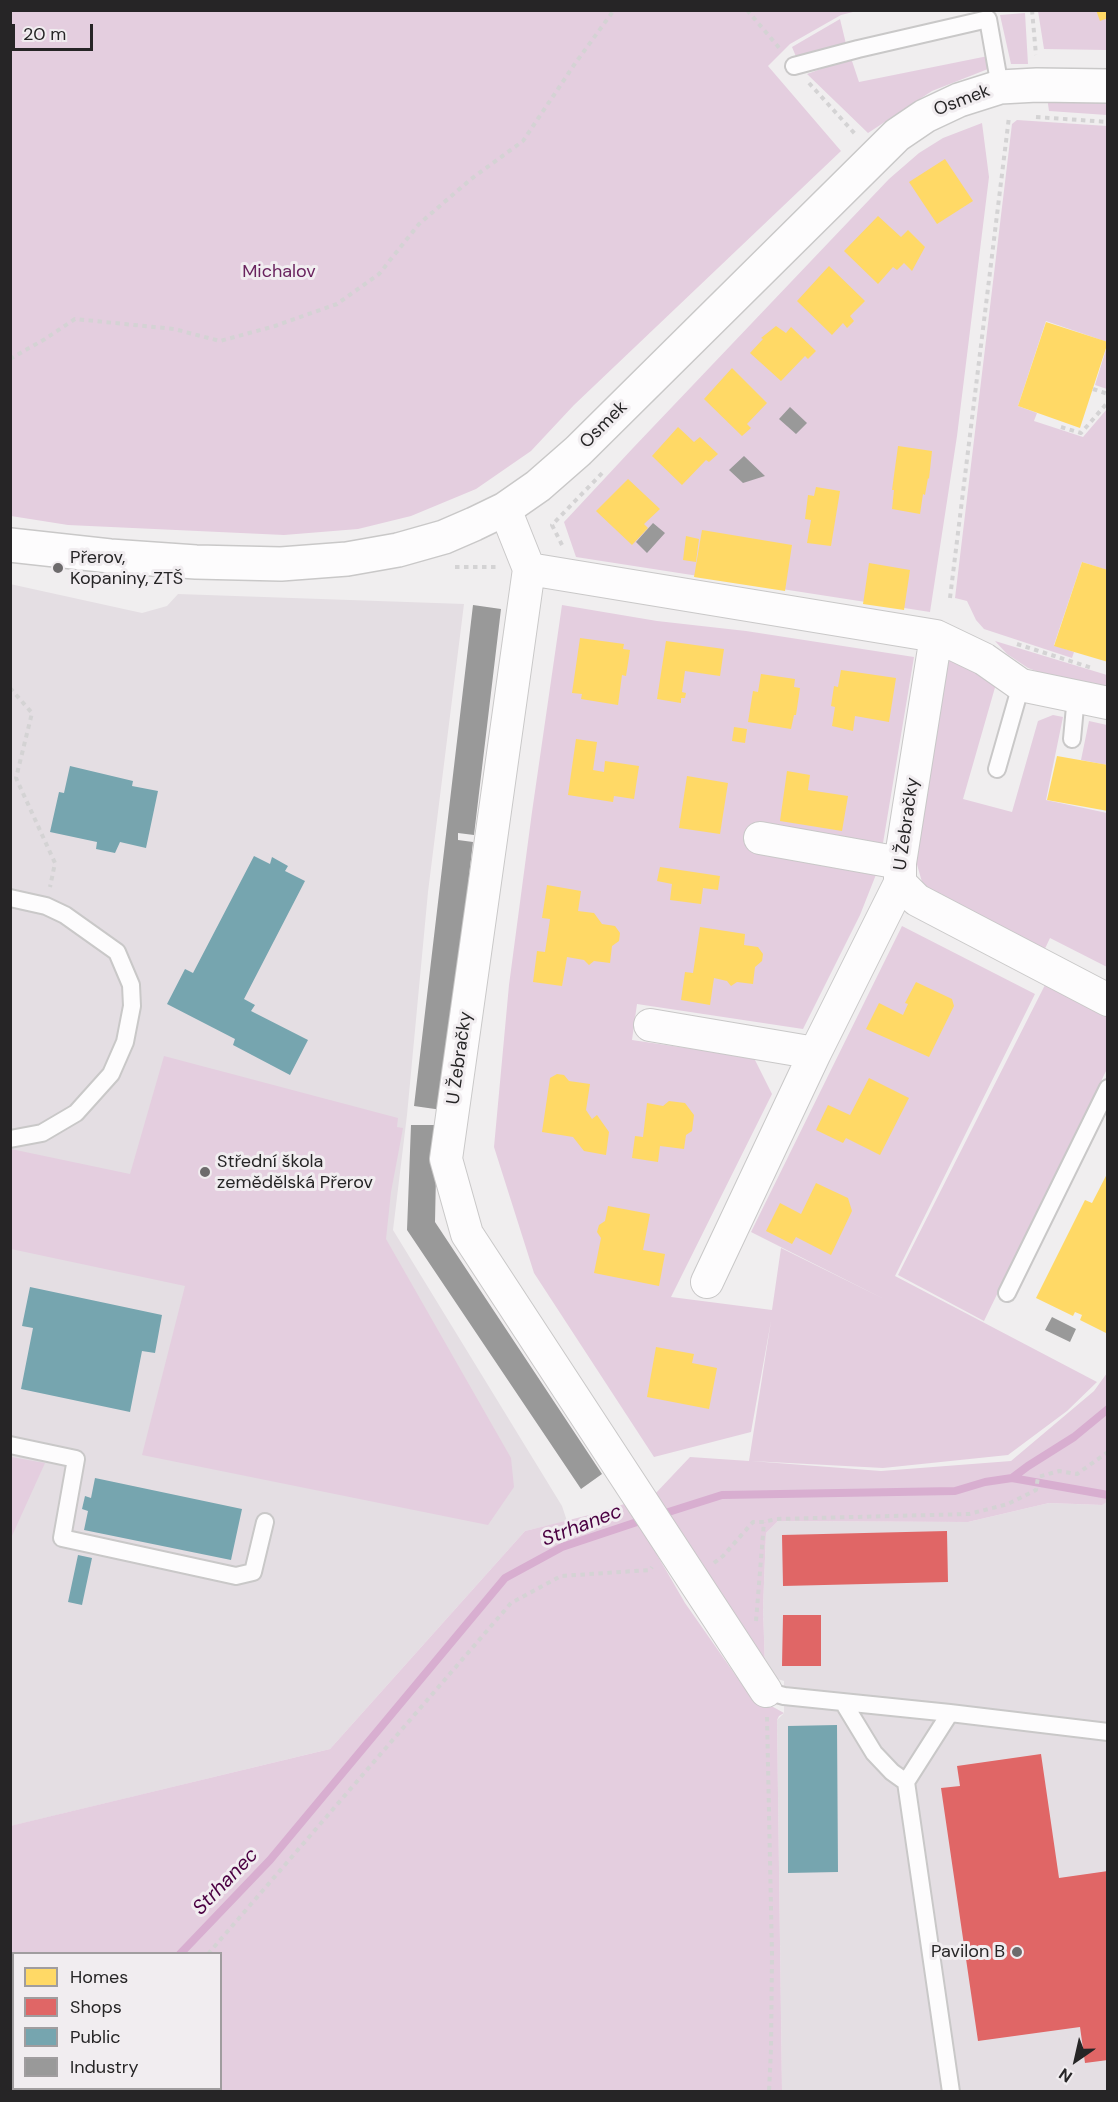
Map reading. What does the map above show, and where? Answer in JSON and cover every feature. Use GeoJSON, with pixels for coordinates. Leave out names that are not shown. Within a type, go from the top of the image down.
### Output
{"type":"FeatureCollection","features":[{"type":"Feature","properties":{"kind":"street","name":"Osmek"},"geometry":{"type":"LineString","coordinates":[[10,545],[110,556],[196,562],[281,564],[347,559],[398,550],[444,537],[505,508],[538,486],[578,452],[897,135],[925,116],[959,100],[1000,87],[1107,86]]}},
{"type":"Feature","properties":{"kind":"street","name":"U Žebračky"},"geometry":{"type":"LineString","coordinates":[[505,508],[529,568],[446,1159],[467,1234],[766,1691]]}},
{"type":"Feature","properties":{"kind":"street"},"geometry":{"type":"LineString","coordinates":[[529,568],[936,636],[984,659],[1021,685],[1107,703]]}},
{"type":"Feature","properties":{"kind":"street","name":"U Žebračky"},"geometry":{"type":"LineString","coordinates":[[936,636],[900,873],[917,900],[1107,1000]]}},
{"type":"Feature","properties":{"kind":"street"},"geometry":{"type":"LineString","coordinates":[[707,1282],[900,873],[760,838]]}},
{"type":"Feature","properties":{"kind":"street"},"geometry":{"type":"LineString","coordinates":[[650,1025],[815,1053]]}},
{"type":"Feature","properties":{"kind":"lane"},"geometry":{"type":"LineString","coordinates":[[794,66],[858,48],[988,19],[1000,87]]}},
{"type":"Feature","properties":{"kind":"lane"},"geometry":{"type":"LineString","coordinates":[[997,769],[1021,685]]}},
{"type":"Feature","properties":{"kind":"lane"},"geometry":{"type":"LineString","coordinates":[[1072,739],[1076,696]]}},
{"type":"Feature","properties":{"kind":"lane"},"geometry":{"type":"LineString","coordinates":[[10,897],[46,906],[65,915],[117,952],[131,986],[132,1006],[125,1042],[111,1074],[76,1113],[42,1133],[10,1139]]}},
{"type":"Feature","properties":{"kind":"lane"},"geometry":{"type":"LineString","coordinates":[[1007,1293],[1107,1088]]}},
{"type":"Feature","properties":{"kind":"lane"},"geometry":{"type":"LineString","coordinates":[[10,1446],[76,1459],[62,1538],[236,1576],[252,1572],[265,1522]]}},
{"type":"Feature","properties":{"kind":"lane"},"geometry":{"type":"LineString","coordinates":[[766,1691],[784,1696],[1107,1732]]}},
{"type":"Feature","properties":{"kind":"lane"},"geometry":{"type":"LineString","coordinates":[[843,1702],[874,1753],[892,1772],[906,1782]]}},
{"type":"Feature","properties":{"kind":"lane"},"geometry":{"type":"LineString","coordinates":[[950,1713],[906,1782],[951,2091]]}},
{"type":"Feature","properties":{"kind":"path"},"geometry":{"type":"LineString","coordinates":[[10,359],[75,320],[174,329],[220,341],[275,326],[337,304],[380,273],[419,224],[471,179],[523,141],[614,10]]}},
{"type":"Feature","properties":{"kind":"path"},"geometry":{"type":"LineString","coordinates":[[1032,10],[1036,62]]}},
{"type":"Feature","properties":{"kind":"path"},"geometry":{"type":"LineString","coordinates":[[950,598],[1009,115],[1020,116]]}},
{"type":"Feature","properties":{"kind":"path"},"geometry":{"type":"LineString","coordinates":[[1030,117],[1107,122]]}},
{"type":"Feature","properties":{"kind":"path"},"geometry":{"type":"LineString","coordinates":[[1093,389],[1107,394]]}},
{"type":"Feature","properties":{"kind":"path"},"geometry":{"type":"LineString","coordinates":[[1061,427],[1081,433],[1107,402]]}},
{"type":"Feature","properties":{"kind":"path"},"geometry":{"type":"LineString","coordinates":[[1016,644],[1096,669]]}},
{"type":"Feature","properties":{"kind":"path"},"geometry":{"type":"LineString","coordinates":[[10,688],[32,713],[16,778],[55,863],[46,906]]}},
{"type":"Feature","properties":{"kind":"path"},"geometry":{"type":"LineString","coordinates":[[691,1578],[723,1556],[753,1522],[764,1522],[776,1518],[969,1514],[1008,1504],[1036,1490],[1038,1477],[1059,1471],[1077,1474],[1107,1452]]}},
{"type":"Feature","properties":{"kind":"path"},"geometry":{"type":"LineString","coordinates":[[755,1626],[764,1522]]}},
{"type":"Feature","properties":{"kind":"path"},"geometry":{"type":"LineString","coordinates":[[209,1952],[512,1603],[561,1576],[650,1570],[669,1546]]}},
{"type":"Feature","properties":{"kind":"path"},"geometry":{"type":"LineString","coordinates":[[766,1691],[772,1955],[769,2091]]}},
{"type":"Feature","properties":{"kind":"shaded area","name":"Střední škola zemědělská Přerov"},"geometry":{"type":"Polygon","coordinates":[[[10,584],[142,613],[167,606],[178,594],[464,604],[428,892],[407,1115],[393,1230],[562,1506],[567,1521],[525,1531],[330,1749],[11,1826],[10,584]]]}},
{"type":"Feature","properties":{"kind":"shaded area"},"geometry":{"type":"Polygon","coordinates":[[[1107,1502],[1107,2091],[782,2091],[777,1720],[784,1713],[784,1681],[771,1677],[765,1667],[763,1608],[766,1533],[778,1521],[968,1522],[1049,1503],[1101,1505],[1107,1502]]]}},
{"type":"Feature","properties":{"kind":"green space","name":"Michalov"},"geometry":{"type":"Polygon","coordinates":[[[10,11],[857,11],[841,15],[790,44],[768,66],[841,151],[574,405],[531,451],[476,489],[411,516],[358,529],[284,535],[68,525],[11,516],[10,11]]]}},
{"type":"Feature","properties":{"kind":"green space"},"geometry":{"type":"Polygon","coordinates":[[[1038,11],[1107,11],[1107,50],[1044,49],[1038,11]]]}},
{"type":"Feature","properties":{"kind":"green space"},"geometry":{"type":"Polygon","coordinates":[[[1025,13],[1028,64],[1011,64],[1000,15],[1025,13]]]}},
{"type":"Feature","properties":{"kind":"green space"},"geometry":{"type":"Polygon","coordinates":[[[840,19],[846,44],[797,59],[792,47],[840,19]]]}},
{"type":"Feature","properties":{"kind":"green space"},"geometry":{"type":"Polygon","coordinates":[[[988,56],[988,69],[932,91],[868,133],[807,74],[851,58],[859,82],[988,56]]]}},
{"type":"Feature","properties":{"kind":"green space"},"geometry":{"type":"Polygon","coordinates":[[[1047,97],[1107,97],[1107,115],[1049,111],[1047,97]]]}},
{"type":"Feature","properties":{"kind":"green space"},"geometry":{"type":"Polygon","coordinates":[[[1017,120],[1107,126],[1107,342],[1046,321],[1018,406],[1037,413],[1034,421],[1083,437],[1107,409],[1107,570],[1082,562],[1054,645],[1074,652],[1072,658],[984,629],[976,620],[967,601],[955,598],[1012,124],[1017,120]]]}},
{"type":"Feature","properties":{"kind":"green space"},"geometry":{"type":"Polygon","coordinates":[[[982,123],[989,177],[957,436],[930,612],[576,557],[564,522],[633,448],[889,179],[919,153],[943,138],[982,123]]]}},
{"type":"Feature","properties":{"kind":"green space"},"geometry":{"type":"Polygon","coordinates":[[[1107,346],[1107,389],[1095,385],[1107,346]]]}},
{"type":"Feature","properties":{"kind":"green space"},"geometry":{"type":"Polygon","coordinates":[[[562,605],[657,621],[746,631],[914,657],[879,867],[860,915],[803,1029],[637,1004],[632,1040],[754,1058],[772,1094],[671,1297],[772,1310],[781,1248],[884,1299],[751,1232],[902,926],[1035,994],[895,1276],[1097,1382],[1067,1411],[1008,1455],[883,1468],[751,1461],[881,1471],[1011,1461],[1094,1391],[1107,1373],[1107,1502],[1102,1505],[1049,1503],[968,1522],[778,1521],[766,1533],[763,1608],[765,1667],[654,1495],[690,1457],[749,1461],[771,1321],[751,1432],[654,1457],[534,1273],[494,1147],[509,985],[562,605]]]}},
{"type":"Feature","properties":{"kind":"green space"},"geometry":{"type":"Polygon","coordinates":[[[995,641],[1107,675],[1107,689],[1028,668],[1007,654],[995,641]]]}},
{"type":"Feature","properties":{"kind":"green space"},"geometry":{"type":"Polygon","coordinates":[[[944,656],[998,677],[963,799],[1012,812],[1038,721],[1053,715],[1063,717],[1046,800],[1107,813],[1107,967],[1050,938],[1042,955],[924,889],[916,861],[944,656]]]}},
{"type":"Feature","properties":{"kind":"green space"},"geometry":{"type":"Polygon","coordinates":[[[1089,721],[1107,725],[1107,765],[1081,760],[1089,721]]]}},
{"type":"Feature","properties":{"kind":"green space"},"geometry":{"type":"Polygon","coordinates":[[[1048,979],[1107,1010],[1107,1069],[984,1321],[898,1275],[1048,979]]]}},
{"type":"Feature","properties":{"kind":"green space"},"geometry":{"type":"Polygon","coordinates":[[[164,1056],[398,1118],[397,1127],[403,1128],[391,1192],[386,1239],[511,1458],[514,1487],[488,1525],[142,1455],[185,1286],[11,1249],[11,1149],[130,1174],[164,1056]]]}},
{"type":"Feature","properties":{"kind":"green space"},"geometry":{"type":"Polygon","coordinates":[[[10,1457],[45,1463],[11,1538],[10,1457]]]}},
{"type":"Feature","properties":{"kind":"green space"},"geometry":{"type":"Polygon","coordinates":[[[627,1503],[685,1603],[748,1693],[784,1713],[777,1720],[782,2091],[11,2091],[10,1826],[330,1749],[525,1531],[627,1503]]]}},
{"type":"Feature","properties":{"kind":"building: Homes"},"geometry":{"type":"Polygon","coordinates":[[[1096,10],[1108,10],[1108,18],[1100,21],[1096,10]]]}},
{"type":"Feature","properties":{"kind":"building: Homes"},"geometry":{"type":"Polygon","coordinates":[[[945,159],[973,201],[937,224],[909,182],[945,159]]]}},
{"type":"Feature","properties":{"kind":"building: Homes"},"geometry":{"type":"Polygon","coordinates":[[[878,216],[901,237],[908,230],[925,247],[912,271],[904,263],[897,270],[893,267],[878,284],[844,251],[878,216]]]}},
{"type":"Feature","properties":{"kind":"building: Homes"},"geometry":{"type":"Polygon","coordinates":[[[829,266],[865,301],[850,316],[854,321],[847,328],[843,323],[832,335],[797,301],[829,266]]]}},
{"type":"Feature","properties":{"kind":"building: Homes"},"geometry":{"type":"Polygon","coordinates":[[[1046,322],[1108,342],[1080,428],[1018,406],[1046,322]]]}},
{"type":"Feature","properties":{"kind":"building: Homes"},"geometry":{"type":"Polygon","coordinates":[[[776,326],[786,333],[791,327],[816,351],[808,359],[805,356],[781,381],[750,353],[763,339],[761,338],[776,326]]]}},
{"type":"Feature","properties":{"kind":"building: Homes"},"geometry":{"type":"Polygon","coordinates":[[[732,368],[767,403],[747,424],[751,428],[742,436],[704,399],[732,368]]]}},
{"type":"Feature","properties":{"kind":"building: Homes"},"geometry":{"type":"Polygon","coordinates":[[[678,427],[694,442],[700,437],[718,454],[709,462],[706,460],[682,485],[652,456],[678,427]]]}},
{"type":"Feature","properties":{"kind":"building: Homes"},"geometry":{"type":"Polygon","coordinates":[[[898,446],[932,451],[929,479],[925,495],[923,494],[920,514],[892,509],[894,490],[892,490],[898,446]]]}},
{"type":"Feature","properties":{"kind":"building: Homes"},"geometry":{"type":"Polygon","coordinates":[[[628,479],[660,509],[644,524],[648,528],[632,545],[596,511],[628,479]]]}},
{"type":"Feature","properties":{"kind":"building: Homes"},"geometry":{"type":"Polygon","coordinates":[[[816,487],[840,491],[831,546],[807,543],[811,520],[805,519],[808,495],[814,496],[816,487]]]}},
{"type":"Feature","properties":{"kind":"building: Homes"},"geometry":{"type":"Polygon","coordinates":[[[702,530],[792,545],[785,591],[694,577],[702,530]]]}},
{"type":"Feature","properties":{"kind":"building: Homes"},"geometry":{"type":"Polygon","coordinates":[[[686,536],[699,539],[696,562],[683,560],[686,536]]]}},
{"type":"Feature","properties":{"kind":"building: Homes"},"geometry":{"type":"Polygon","coordinates":[[[1082,562],[1108,570],[1108,662],[1054,646],[1082,562]]]}},
{"type":"Feature","properties":{"kind":"building: Homes"},"geometry":{"type":"Polygon","coordinates":[[[869,563],[910,570],[904,610],[863,604],[869,563]]]}},
{"type":"Feature","properties":{"kind":"building: Homes"},"geometry":{"type":"Polygon","coordinates":[[[580,638],[624,644],[623,649],[630,650],[626,676],[622,675],[618,705],[581,699],[582,694],[572,693],[580,638]]]}},
{"type":"Feature","properties":{"kind":"building: Homes"},"geometry":{"type":"Polygon","coordinates":[[[666,641],[724,649],[720,676],[685,671],[682,692],[686,693],[685,698],[681,698],[681,703],[657,699],[666,641]]]}},
{"type":"Feature","properties":{"kind":"building: Homes"},"geometry":{"type":"Polygon","coordinates":[[[841,670],[896,678],[889,722],[855,716],[853,731],[832,726],[835,707],[831,706],[834,686],[838,687],[841,670]]]}},
{"type":"Feature","properties":{"kind":"building: Homes"},"geometry":{"type":"Polygon","coordinates":[[[761,674],[795,679],[794,687],[800,688],[796,715],[794,715],[791,729],[748,722],[753,691],[758,692],[761,674]]]}},
{"type":"Feature","properties":{"kind":"building: Homes"},"geometry":{"type":"Polygon","coordinates":[[[734,727],[747,729],[745,743],[732,741],[734,727]]]}},
{"type":"Feature","properties":{"kind":"building: Homes"},"geometry":{"type":"Polygon","coordinates":[[[576,739],[597,742],[593,770],[604,772],[605,761],[639,766],[634,799],[614,796],[613,802],[568,795],[576,739]]]}},
{"type":"Feature","properties":{"kind":"building: Homes"},"geometry":{"type":"Polygon","coordinates":[[[1057,756],[1108,765],[1108,811],[1047,800],[1057,756]]]}},
{"type":"Feature","properties":{"kind":"building: Homes"},"geometry":{"type":"Polygon","coordinates":[[[787,771],[810,775],[808,790],[848,796],[842,831],[780,821],[787,771]]]}},
{"type":"Feature","properties":{"kind":"building: Homes"},"geometry":{"type":"Polygon","coordinates":[[[687,776],[728,783],[720,834],[679,828],[687,776]]]}},
{"type":"Feature","properties":{"kind":"building: Homes"},"geometry":{"type":"Polygon","coordinates":[[[660,867],[720,876],[718,890],[703,888],[701,904],[670,900],[672,884],[657,881],[660,867]]]}},
{"type":"Feature","properties":{"kind":"building: Homes"},"geometry":{"type":"Polygon","coordinates":[[[547,885],[581,891],[578,911],[594,913],[602,924],[615,926],[620,933],[619,941],[612,946],[610,963],[594,961],[589,965],[584,960],[567,957],[562,986],[533,982],[537,951],[545,952],[550,919],[542,918],[547,885]]]}},
{"type":"Feature","properties":{"kind":"building: Homes"},"geometry":{"type":"Polygon","coordinates":[[[700,927],[745,934],[744,945],[758,947],[763,954],[762,961],[755,967],[753,984],[737,982],[731,986],[727,981],[714,978],[710,1005],[681,1000],[685,972],[693,973],[700,927]]]}},
{"type":"Feature","properties":{"kind":"building: Homes"},"geometry":{"type":"Polygon","coordinates":[[[916,982],[952,999],[954,1006],[929,1057],[866,1029],[879,1003],[903,1015],[908,1004],[905,1003],[916,982]]]}},
{"type":"Feature","properties":{"kind":"building: Homes"},"geometry":{"type":"Polygon","coordinates":[[[557,1074],[564,1075],[569,1081],[590,1084],[586,1110],[592,1119],[597,1115],[609,1132],[606,1155],[584,1151],[573,1137],[542,1132],[550,1078],[557,1074]]]}},
{"type":"Feature","properties":{"kind":"building: Homes"},"geometry":{"type":"Polygon","coordinates":[[[869,1078],[909,1098],[880,1155],[846,1138],[843,1143],[816,1130],[828,1105],[850,1115],[869,1078]]]}},
{"type":"Feature","properties":{"kind":"building: Homes"},"geometry":{"type":"Polygon","coordinates":[[[669,1101],[685,1103],[694,1115],[692,1131],[686,1135],[684,1149],[660,1146],[658,1162],[632,1158],[635,1136],[643,1137],[647,1103],[663,1106],[669,1101]]]}},
{"type":"Feature","properties":{"kind":"building: Homes"},"geometry":{"type":"Polygon","coordinates":[[[1108,1172],[1108,1334],[1080,1320],[1082,1315],[1075,1312],[1073,1316],[1036,1298],[1085,1200],[1092,1203],[1108,1172]]]}},
{"type":"Feature","properties":{"kind":"building: Homes"},"geometry":{"type":"Polygon","coordinates":[[[816,1183],[848,1198],[852,1211],[831,1255],[796,1237],[792,1244],[766,1231],[780,1203],[801,1214],[816,1183]]]}},
{"type":"Feature","properties":{"kind":"building: Homes"},"geometry":{"type":"Polygon","coordinates":[[[608,1206],[650,1214],[643,1250],[665,1254],[659,1286],[594,1273],[601,1238],[597,1232],[599,1225],[605,1221],[608,1206]]]}},
{"type":"Feature","properties":{"kind":"building: Homes"},"geometry":{"type":"Polygon","coordinates":[[[656,1347],[694,1354],[692,1363],[717,1368],[709,1409],[647,1397],[656,1347]]]}},
{"type":"Feature","properties":{"kind":"building: Shops"},"geometry":{"type":"Polygon","coordinates":[[[947,1531],[948,1582],[783,1586],[782,1535],[947,1531]]]}},
{"type":"Feature","properties":{"kind":"building: Shops"},"geometry":{"type":"Polygon","coordinates":[[[783,1615],[821,1615],[821,1666],[782,1666],[783,1615]]]}},
{"type":"Feature","properties":{"kind":"building: Shops","name":"Pavilon B"},"geometry":{"type":"Polygon","coordinates":[[[1041,1754],[1059,1878],[1108,1871],[1108,2060],[1085,2063],[1080,2027],[978,2041],[941,1788],[960,1786],[957,1766],[1041,1754]]]}},
{"type":"Feature","properties":{"kind":"building: Public"},"geometry":{"type":"Polygon","coordinates":[[[70,766],[133,781],[132,786],[158,791],[146,848],[120,842],[115,853],[96,849],[97,842],[50,832],[59,792],[64,793],[70,766]]]}},
{"type":"Feature","properties":{"kind":"building: Public"},"geometry":{"type":"Polygon","coordinates":[[[254,856],[270,864],[272,857],[288,866],[285,871],[305,881],[244,999],[255,1005],[251,1011],[308,1040],[290,1075],[233,1045],[235,1039],[167,1004],[185,969],[193,973],[254,856]]]}},
{"type":"Feature","properties":{"kind":"building: Public"},"geometry":{"type":"Polygon","coordinates":[[[30,1287],[162,1315],[155,1353],[142,1351],[130,1412],[21,1389],[33,1328],[22,1326],[30,1287]]]}},
{"type":"Feature","properties":{"kind":"building: Public"},"geometry":{"type":"Polygon","coordinates":[[[95,1478],[242,1509],[231,1560],[84,1530],[88,1511],[82,1509],[85,1496],[91,1498],[95,1478]]]}},
{"type":"Feature","properties":{"kind":"building: Public"},"geometry":{"type":"Polygon","coordinates":[[[78,1555],[92,1558],[82,1605],[68,1602],[78,1555]]]}},
{"type":"Feature","properties":{"kind":"building: Public"},"geometry":{"type":"Polygon","coordinates":[[[837,1725],[838,1872],[788,1873],[788,1726],[837,1725]]]}},
{"type":"Feature","properties":{"kind":"building: Industry"},"geometry":{"type":"Polygon","coordinates":[[[790,407],[807,423],[796,434],[779,419],[790,407]]]}},
{"type":"Feature","properties":{"kind":"building: Industry"},"geometry":{"type":"Polygon","coordinates":[[[744,456],[765,476],[743,483],[729,470],[744,456]]]}},
{"type":"Feature","properties":{"kind":"building: Industry"},"geometry":{"type":"Polygon","coordinates":[[[653,523],[665,533],[647,553],[636,542],[653,523]]]}},
{"type":"Feature","properties":{"kind":"building: Industry"},"geometry":{"type":"Polygon","coordinates":[[[473,605],[501,609],[474,835],[458,833],[458,840],[473,842],[442,1110],[414,1106],[473,605]]]}},
{"type":"Feature","properties":{"kind":"building: Industry"},"geometry":{"type":"Polygon","coordinates":[[[411,1125],[437,1125],[435,1222],[602,1474],[581,1489],[407,1230],[411,1125]]]}},
{"type":"Feature","properties":{"kind":"building: Industry"},"geometry":{"type":"Polygon","coordinates":[[[1052,1317],[1076,1329],[1070,1342],[1045,1330],[1052,1317]]]}},
{"type":"Feature","properties":{"kind":"waterway","name":"Strhanec"},"geometry":{"type":"LineString","coordinates":[[659,1515],[722,1495],[955,1491],[985,1482],[1012,1478],[1074,1437],[1108,1409]]}},
{"type":"Feature","properties":{"kind":"waterway"},"geometry":{"type":"LineString","coordinates":[[1012,1478],[1108,1495]]}},
{"type":"Feature","properties":{"kind":"waterway","name":"Strhanec"},"geometry":{"type":"LineString","coordinates":[[182,1952],[270,1860],[505,1578],[562,1547],[646,1519]]}},
{"type":"Feature","properties":{"kind":"place","name":"Přerov, Kopaniny, ZTŠ"},"geometry":{"type":"Point","coordinates":[58,568]}},
{"type":"Feature","properties":{"kind":"place","name":"Střední škola zemědělská Přerov"},"geometry":{"type":"Point","coordinates":[205,1172]}},
{"type":"Feature","properties":{"kind":"place","name":"Pavilon B"},"geometry":{"type":"Point","coordinates":[1017,1952]}}]}
